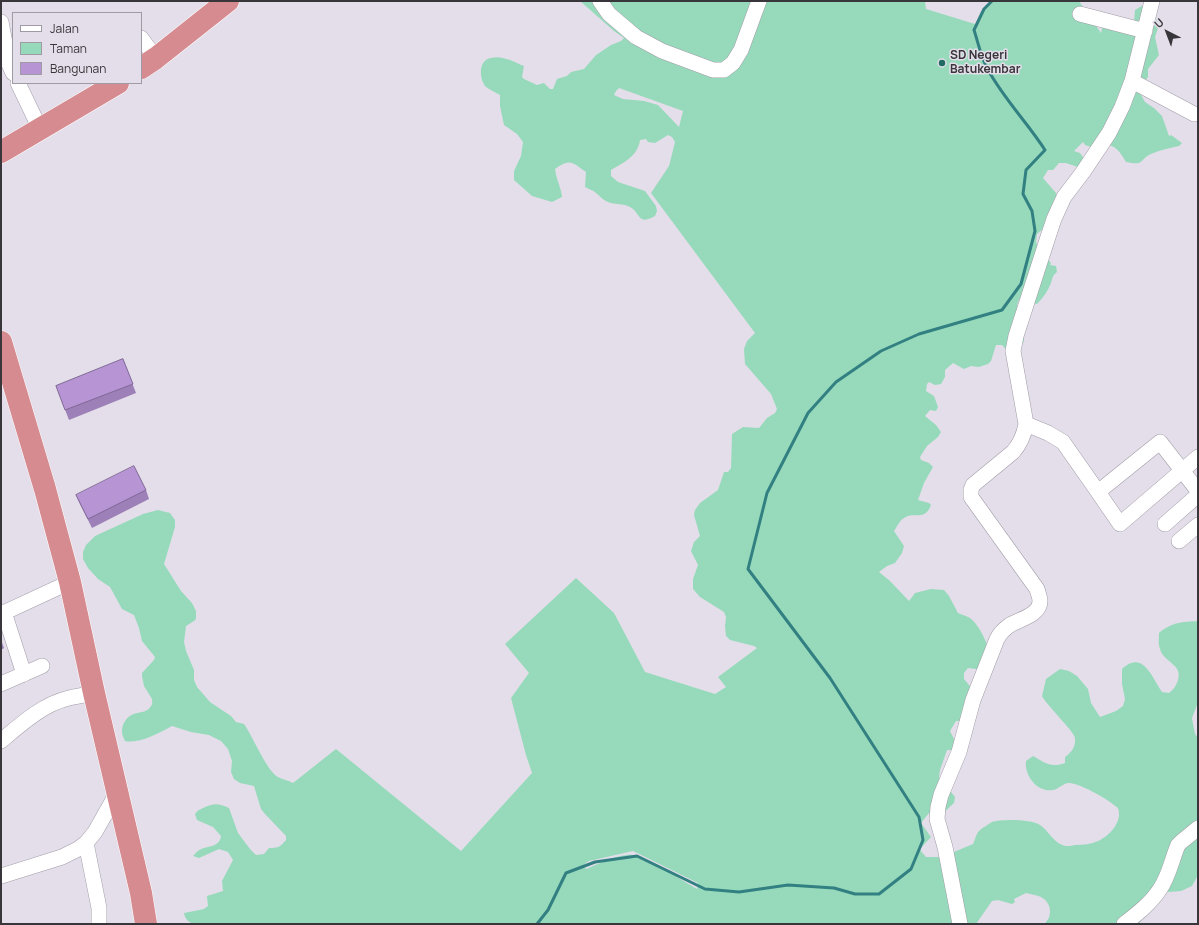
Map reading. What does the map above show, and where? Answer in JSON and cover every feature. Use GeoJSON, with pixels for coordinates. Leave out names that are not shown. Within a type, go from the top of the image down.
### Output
{"type":"FeatureCollection","features":[{"type":"Feature","properties":{"kind":"highway"},"geometry":{"type":"LineString","coordinates":[[148,63],[228,1]]}},
{"type":"Feature","properties":{"kind":"highway"},"geometry":{"type":"LineString","coordinates":[[1,152],[116,84]]}},
{"type":"Feature","properties":{"kind":"highway"},"geometry":{"type":"LineString","coordinates":[[1,342],[45,489],[70,582],[94,693],[141,894],[146,924]]}},
{"type":"Feature","properties":{"kind":"street"},"geometry":{"type":"LineString","coordinates":[[601,2],[609,14],[636,37],[662,51],[713,70],[724,70],[733,63],[741,50],[759,1]]}},
{"type":"Feature","properties":{"kind":"street"},"geometry":{"type":"LineString","coordinates":[[960,924],[945,847],[937,819],[941,795],[959,752],[973,700],[997,639],[1001,632],[1010,625],[1036,612],[1040,601],[1036,589],[971,497],[971,490],[973,485],[1013,452],[1018,446],[1024,433],[1026,424],[1013,351],[1016,336],[1054,219],[1064,198],[1109,133],[1122,107],[1132,81],[1152,1]]}},
{"type":"Feature","properties":{"kind":"street"},"geometry":{"type":"LineString","coordinates":[[1080,14],[1145,31]]}},
{"type":"Feature","properties":{"kind":"street"},"geometry":{"type":"LineString","coordinates":[[1,22],[9,64],[12,71]]}},
{"type":"Feature","properties":{"kind":"street"},"geometry":{"type":"LineString","coordinates":[[142,42],[148,63]]}},
{"type":"Feature","properties":{"kind":"street"},"geometry":{"type":"LineString","coordinates":[[1132,81],[1194,114]]}},
{"type":"Feature","properties":{"kind":"street"},"geometry":{"type":"LineString","coordinates":[[18,84],[40,129]]}},
{"type":"Feature","properties":{"kind":"street"},"geometry":{"type":"LineString","coordinates":[[1026,424],[1048,433],[1063,442],[1120,524],[1198,457]]}},
{"type":"Feature","properties":{"kind":"street"},"geometry":{"type":"LineString","coordinates":[[1098,492],[1160,442],[1198,491]]}},
{"type":"Feature","properties":{"kind":"street"},"geometry":{"type":"LineString","coordinates":[[1164,524],[1198,495]]}},
{"type":"Feature","properties":{"kind":"street"},"geometry":{"type":"LineString","coordinates":[[1179,541],[1198,525]]}},
{"type":"Feature","properties":{"kind":"street"},"geometry":{"type":"LineString","coordinates":[[24,674],[2,613],[70,582]]}},
{"type":"Feature","properties":{"kind":"street"},"geometry":{"type":"LineString","coordinates":[[1,684],[42,666]]}},
{"type":"Feature","properties":{"kind":"street"},"geometry":{"type":"LineString","coordinates":[[1,741],[32,716],[45,708],[69,698],[94,693]]}},
{"type":"Feature","properties":{"kind":"street"},"geometry":{"type":"LineString","coordinates":[[1,876],[72,853],[86,843],[95,832],[118,793]]}},
{"type":"Feature","properties":{"kind":"street"},"geometry":{"type":"LineString","coordinates":[[1124,924],[1140,912],[1161,888],[1178,845],[1198,828]]}},
{"type":"Feature","properties":{"kind":"street"},"geometry":{"type":"LineString","coordinates":[[86,843],[99,908],[99,924]]}},
{"type":"Feature","properties":{"kind":"green space"},"geometry":{"type":"Polygon","coordinates":[[[580,1],[925,1],[926,9],[975,24],[981,12],[994,1],[1079,1],[1101,33],[1102,28],[1108,25],[1134,22],[1135,10],[1145,4],[1155,14],[1159,25],[1155,37],[1159,55],[1148,69],[1148,77],[1142,85],[1140,93],[1145,102],[1162,116],[1169,136],[1171,135],[1182,143],[1179,146],[1151,154],[1141,162],[1137,163],[1126,162],[1120,152],[1110,145],[1094,148],[1085,145],[1083,142],[1074,151],[1080,153],[1085,160],[1081,168],[1066,163],[1059,163],[1053,170],[1048,170],[1043,178],[1056,193],[1058,198],[1052,211],[1048,213],[1043,229],[1037,234],[1036,242],[1039,250],[1051,263],[1050,265],[1056,266],[1057,272],[1053,276],[1047,292],[1037,304],[1021,296],[1019,300],[1017,306],[1018,309],[1020,314],[1026,320],[1022,324],[1024,341],[1016,354],[1011,355],[1002,345],[996,345],[991,361],[988,364],[979,367],[971,366],[964,369],[953,363],[945,370],[945,377],[941,384],[935,385],[929,382],[927,384],[926,391],[934,396],[938,407],[936,411],[930,410],[925,416],[936,425],[941,432],[938,437],[927,446],[920,457],[921,460],[929,463],[933,467],[924,483],[918,500],[931,505],[926,513],[922,515],[907,516],[899,522],[894,531],[904,546],[902,553],[895,563],[887,566],[879,572],[909,601],[915,593],[931,589],[944,590],[958,613],[970,618],[978,627],[995,667],[985,670],[968,668],[964,673],[964,679],[974,691],[969,721],[956,721],[950,731],[957,745],[952,750],[947,750],[939,777],[955,797],[954,803],[939,817],[929,813],[921,823],[931,837],[920,849],[926,857],[942,857],[973,844],[979,831],[992,822],[997,821],[1016,820],[1036,823],[1040,825],[1058,843],[1066,846],[1090,844],[1102,839],[1113,830],[1118,821],[1119,812],[1117,807],[1106,799],[1093,792],[1069,783],[1053,790],[1042,789],[1029,777],[1026,761],[1033,756],[1052,765],[1065,763],[1065,757],[1071,752],[1075,744],[1073,734],[1042,696],[1046,679],[1060,669],[1069,671],[1077,676],[1088,689],[1091,703],[1100,717],[1116,711],[1123,706],[1125,699],[1122,684],[1122,669],[1129,664],[1136,662],[1146,667],[1162,692],[1169,693],[1176,686],[1179,675],[1178,670],[1165,657],[1160,649],[1159,633],[1168,627],[1182,622],[1198,621],[1198,702],[1192,718],[1195,734],[1198,738],[1198,875],[1192,886],[1181,891],[1155,893],[1148,902],[1141,921],[1138,924],[1044,924],[1049,918],[1049,906],[1041,897],[1026,893],[1014,899],[1015,902],[1012,904],[998,900],[992,901],[976,924],[194,924],[186,919],[184,913],[204,909],[208,906],[207,896],[223,891],[222,881],[233,860],[228,852],[219,849],[199,858],[193,856],[201,849],[218,843],[221,836],[213,827],[197,820],[195,814],[198,811],[213,804],[219,804],[229,808],[238,833],[256,855],[264,854],[269,848],[281,846],[286,840],[286,836],[261,809],[254,786],[240,783],[234,779],[231,772],[232,761],[228,749],[221,741],[209,735],[191,732],[172,726],[155,735],[137,741],[125,741],[122,729],[126,719],[134,714],[145,711],[152,704],[152,699],[144,686],[142,673],[155,657],[142,641],[134,615],[122,609],[110,587],[98,579],[88,568],[83,559],[83,552],[86,545],[95,536],[143,514],[158,510],[170,513],[175,520],[175,527],[164,564],[196,611],[196,619],[186,626],[184,642],[194,670],[194,680],[197,687],[210,702],[231,716],[236,722],[244,724],[265,762],[278,777],[293,783],[336,749],[461,851],[532,773],[511,698],[529,673],[505,644],[576,578],[614,613],[645,672],[715,694],[726,687],[718,677],[757,648],[730,640],[726,636],[726,617],[724,612],[700,597],[693,589],[693,579],[698,565],[691,551],[694,542],[700,536],[694,515],[695,510],[700,503],[718,490],[724,472],[728,472],[731,468],[732,434],[743,427],[759,428],[767,418],[775,413],[777,409],[771,394],[745,364],[744,349],[747,341],[755,333],[651,193],[669,166],[675,142],[672,137],[668,135],[655,143],[648,142],[646,139],[640,140],[639,146],[633,155],[625,162],[611,170],[611,176],[618,182],[645,191],[656,206],[657,211],[655,216],[649,219],[645,220],[640,218],[630,207],[608,202],[585,187],[586,172],[568,162],[555,169],[562,197],[552,202],[532,196],[514,180],[514,171],[521,156],[523,142],[517,134],[504,125],[500,106],[500,95],[486,87],[481,75],[482,66],[487,59],[499,57],[524,66],[522,77],[524,79],[537,85],[544,83],[550,89],[553,89],[557,79],[567,76],[571,72],[584,69],[596,55],[624,38],[580,1]],[[619,88],[614,95],[623,99],[644,101],[658,105],[679,127],[683,111],[619,88]],[[633,851],[589,861],[583,865],[586,869],[606,860],[627,855],[634,855],[652,862],[697,889],[698,883],[633,851]]]}},
{"type":"Feature","properties":{"kind":"building"},"geometry":{"type":"Polygon","coordinates":[[[123,359],[133,384],[65,410],[56,386],[123,359]]]}},
{"type":"Feature","properties":{"kind":"building"},"geometry":{"type":"Polygon","coordinates":[[[134,466],[146,490],[88,519],[76,495],[134,466]]]}},
{"type":"Feature","properties":{"kind":"waterway"},"geometry":{"type":"LineString","coordinates":[[537,924],[548,910],[566,873],[595,862],[637,856],[705,889],[739,892],[788,885],[834,888],[855,894],[879,894],[911,869],[923,840],[919,817],[830,678],[748,569],[767,493],[808,413],[836,382],[881,351],[919,334],[1002,310],[1021,284],[1035,231],[1032,211],[1023,194],[1026,170],[1045,150],[1000,90],[983,59],[974,30],[984,9],[992,1]]}},
{"type":"Feature","properties":{"kind":"place","name":"SD Negeri Batukembar"},"geometry":{"type":"Point","coordinates":[942,63]}}]}
